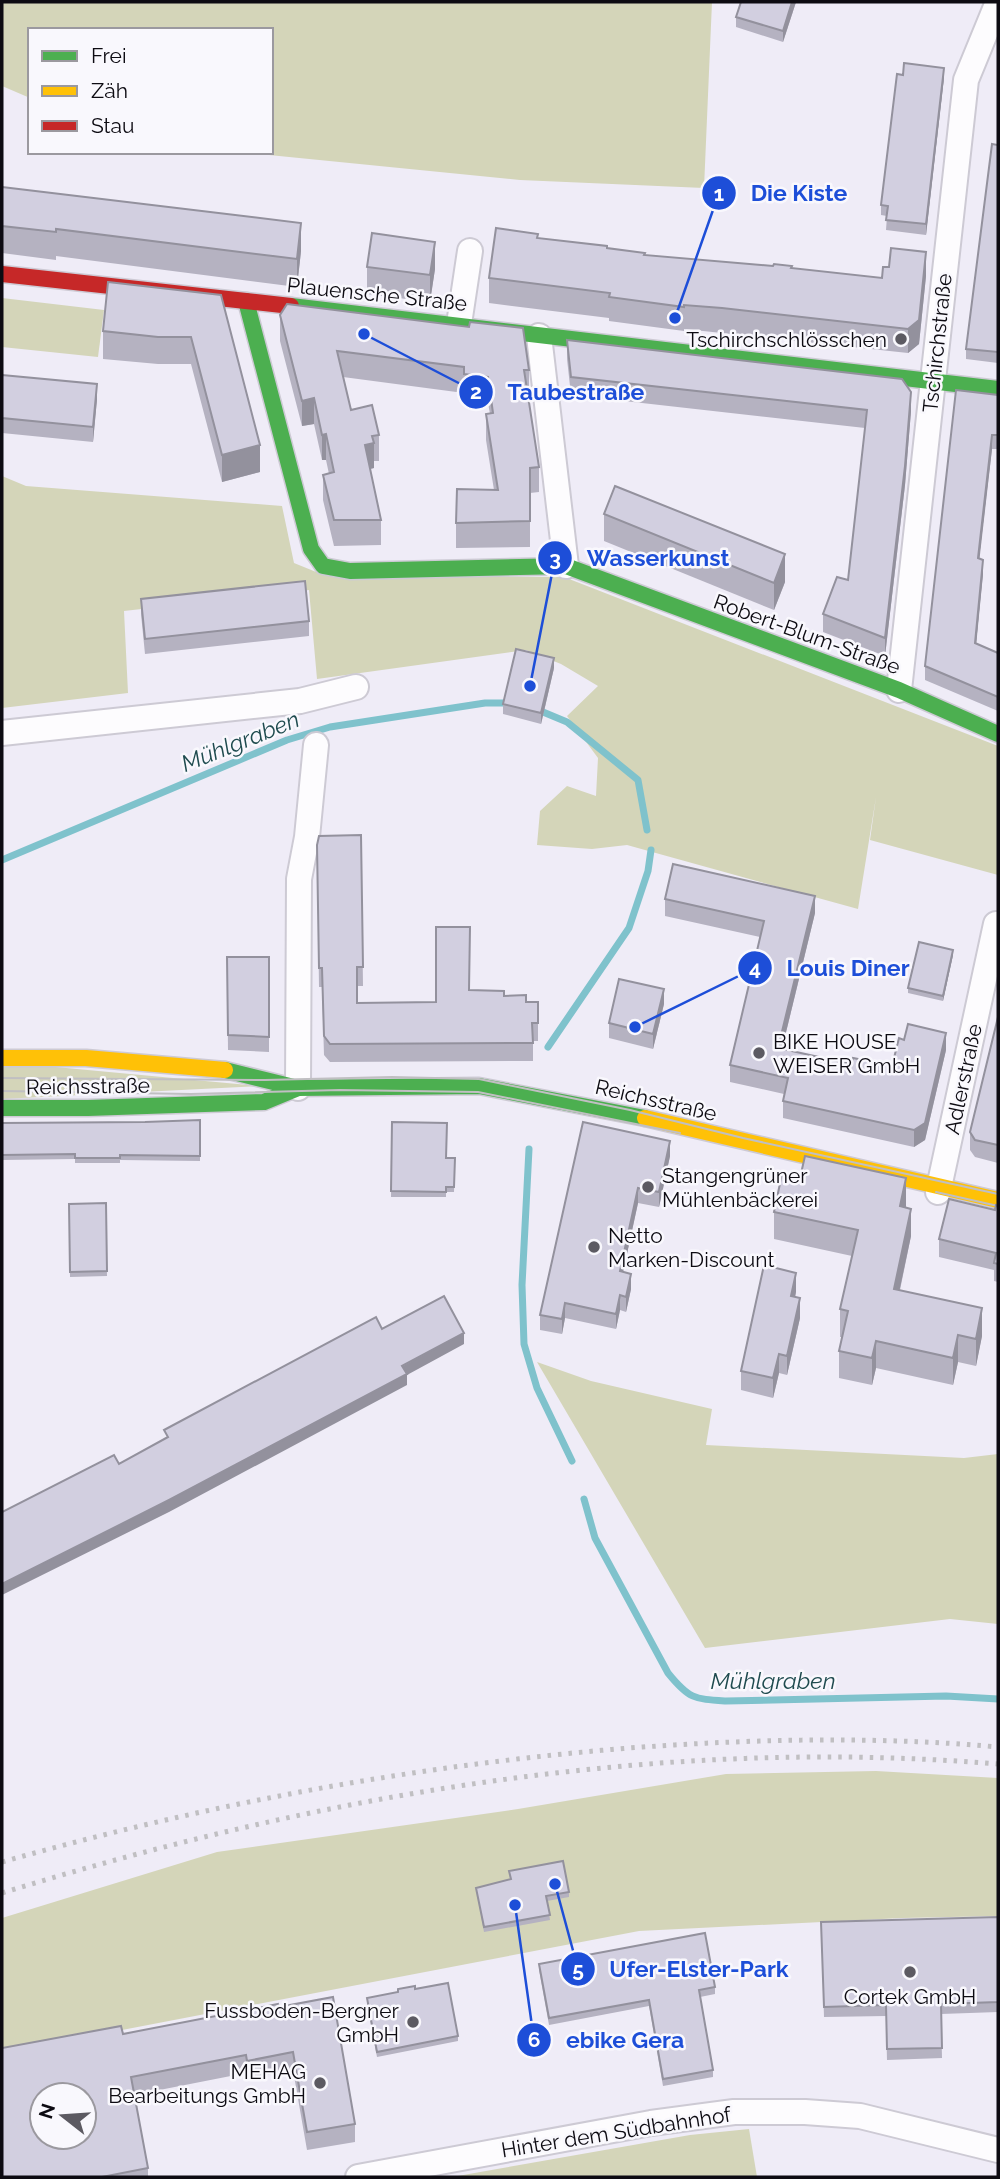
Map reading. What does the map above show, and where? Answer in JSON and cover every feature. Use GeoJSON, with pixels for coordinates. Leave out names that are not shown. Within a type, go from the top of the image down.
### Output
{"type":"FeatureCollection","features":[{"type":"Feature","properties":{"kind":"street","name":"Tschirchstraße"},"geometry":{"type":"LineString","coordinates":[[899,690],[967,80],[998,2]]}},
{"type":"Feature","properties":{"kind":"street"},"geometry":{"type":"LineString","coordinates":[[460,324],[471,250]]}},
{"type":"Feature","properties":{"kind":"street","name":"Plauensche Straße"},"geometry":{"type":"LineString","coordinates":[[2,274],[460,324],[540,336],[998,389]]}},
{"type":"Feature","properties":{"kind":"street","name":"Robert-Blum-Straße"},"geometry":{"type":"LineString","coordinates":[[246,301],[311,550],[323,566],[350,570],[566,566],[899,690],[998,734]]}},
{"type":"Feature","properties":{"kind":"street"},"geometry":{"type":"LineString","coordinates":[[540,336],[566,566]]}},
{"type":"Feature","properties":{"kind":"street"},"geometry":{"type":"LineString","coordinates":[[2,733],[300,701],[356,687]]}},
{"type":"Feature","properties":{"kind":"street"},"geometry":{"type":"LineString","coordinates":[[298,1088],[299,879],[307,837],[316,744]]}},
{"type":"Feature","properties":{"kind":"street","name":"Adlerstraße"},"geometry":{"type":"LineString","coordinates":[[939,1190],[996,925]]}},
{"type":"Feature","properties":{"kind":"street","name":"Reichsstraße"},"geometry":{"type":"LineString","coordinates":[[2,1058],[86,1058],[225,1070],[298,1088],[479,1086],[626,1114],[939,1190],[998,1200]]}},
{"type":"Feature","properties":{"kind":"street","name":"Reichsstraße"},"geometry":{"type":"LineString","coordinates":[[2,1108],[264,1102],[298,1088]]}},
{"type":"Feature","properties":{"kind":"street","name":"Hinter dem Südbahnhof"},"geometry":{"type":"LineString","coordinates":[[358,2177],[651,2123],[734,2112],[805,2112],[859,2116],[998,2150]]}},
{"type":"Feature","properties":{"kind":"green space"},"geometry":{"type":"Polygon","coordinates":[[[2,2],[712,2],[704,188],[520,180],[259,154],[273,154],[273,28],[28,28],[28,97],[2,86],[2,2]]]}},
{"type":"Feature","properties":{"kind":"green space"},"geometry":{"type":"Polygon","coordinates":[[[2,298],[104,310],[98,357],[2,347],[2,298]]]}},
{"type":"Feature","properties":{"kind":"green space"},"geometry":{"type":"Polygon","coordinates":[[[2,476],[26,486],[282,506],[294,563],[326,576],[564,577],[998,746],[998,875],[870,840],[876,797],[858,909],[627,845],[592,849],[537,845],[540,811],[567,786],[596,796],[598,758],[567,716],[598,686],[561,664],[526,650],[317,679],[309,590],[124,611],[128,693],[2,708],[2,476]]]}},
{"type":"Feature","properties":{"kind":"green space"},"geometry":{"type":"Polygon","coordinates":[[[2,1062],[259,1086],[2,1099],[2,1062]]]}},
{"type":"Feature","properties":{"kind":"green space"},"geometry":{"type":"Polygon","coordinates":[[[537,1362],[591,1381],[712,1409],[706,1445],[964,1458],[998,1454],[998,1624],[950,1619],[705,1648],[537,1362]]]}},
{"type":"Feature","properties":{"kind":"green space"},"geometry":{"type":"Polygon","coordinates":[[[876,1771],[998,1778],[998,1916],[639,1931],[2,2053],[2,1918],[217,1852],[518,1809],[726,1774],[876,1771]]]}},
{"type":"Feature","properties":{"kind":"green space"},"geometry":{"type":"Polygon","coordinates":[[[749,2129],[757,2177],[452,2177],[690,2135],[749,2129]]]}},
{"type":"Feature","properties":{"kind":"building"},"geometry":{"type":"Polygon","coordinates":[[[741,2],[792,2],[783,31],[736,17],[741,2]]]}},
{"type":"Feature","properties":{"kind":"building"},"geometry":{"type":"Polygon","coordinates":[[[904,63],[944,68],[926,224],[886,220],[888,206],[881,205],[897,74],[903,75],[904,63]]]}},
{"type":"Feature","properties":{"kind":"building"},"geometry":{"type":"Polygon","coordinates":[[[992,144],[998,145],[998,352],[966,349],[992,144]]]}},
{"type":"Feature","properties":{"kind":"building"},"geometry":{"type":"Polygon","coordinates":[[[2,187],[301,223],[297,259],[56,229],[56,232],[2,226],[2,187]]]}},
{"type":"Feature","properties":{"kind":"building"},"geometry":{"type":"Polygon","coordinates":[[[496,228],[538,234],[537,238],[607,246],[645,253],[644,255],[774,264],[882,278],[883,267],[889,267],[891,248],[926,252],[919,320],[908,329],[722,308],[684,307],[609,297],[610,293],[489,278],[496,228]]]}},
{"type":"Feature","properties":{"kind":"building"},"geometry":{"type":"Polygon","coordinates":[[[372,233],[435,242],[430,275],[367,267],[372,233]]]}},
{"type":"Feature","properties":{"kind":"building"},"geometry":{"type":"Polygon","coordinates":[[[108,282],[221,295],[260,445],[222,455],[191,337],[158,337],[103,331],[108,282]]]}},
{"type":"Feature","properties":{"kind":"building"},"geometry":{"type":"Polygon","coordinates":[[[287,304],[469,327],[470,322],[523,328],[529,370],[524,370],[539,467],[530,468],[530,521],[456,523],[457,489],[498,490],[486,414],[493,413],[488,377],[464,374],[464,367],[337,351],[351,410],[372,405],[379,435],[372,436],[374,443],[365,445],[381,520],[334,520],[323,475],[334,472],[326,434],[322,435],[314,398],[302,401],[280,315],[287,304]]]}},
{"type":"Feature","properties":{"kind":"building"},"geometry":{"type":"Polygon","coordinates":[[[567,340],[902,379],[911,392],[885,638],[823,614],[837,577],[848,580],[867,410],[571,377],[567,340]]]}},
{"type":"Feature","properties":{"kind":"building"},"geometry":{"type":"Polygon","coordinates":[[[2,375],[97,384],[93,427],[2,418],[2,375]]]}},
{"type":"Feature","properties":{"kind":"building"},"geometry":{"type":"Polygon","coordinates":[[[956,390],[998,395],[998,435],[992,435],[978,558],[983,560],[975,643],[998,653],[998,697],[925,666],[956,390]]]}},
{"type":"Feature","properties":{"kind":"building"},"geometry":{"type":"Polygon","coordinates":[[[615,486],[785,554],[774,583],[604,514],[615,486]]]}},
{"type":"Feature","properties":{"kind":"building"},"geometry":{"type":"Polygon","coordinates":[[[305,581],[309,621],[145,639],[141,599],[305,581]]]}},
{"type":"Feature","properties":{"kind":"building"},"geometry":{"type":"Polygon","coordinates":[[[516,649],[554,658],[541,713],[503,704],[516,649]]]}},
{"type":"Feature","properties":{"kind":"building"},"geometry":{"type":"Polygon","coordinates":[[[361,835],[363,967],[357,967],[357,1003],[436,1002],[436,927],[470,927],[469,990],[504,991],[504,996],[526,995],[526,1002],[538,1002],[538,1023],[532,1023],[533,1043],[330,1044],[324,1036],[322,968],[319,968],[317,845],[319,836],[361,835]]]}},
{"type":"Feature","properties":{"kind":"building"},"geometry":{"type":"Polygon","coordinates":[[[673,864],[815,896],[778,1048],[851,1064],[853,1058],[892,1066],[899,1038],[904,1040],[908,1024],[946,1033],[925,1123],[914,1130],[783,1101],[788,1078],[730,1065],[764,921],[665,899],[673,864]]]}},
{"type":"Feature","properties":{"kind":"building"},"geometry":{"type":"Polygon","coordinates":[[[919,942],[953,950],[943,996],[908,988],[919,942]]]}},
{"type":"Feature","properties":{"kind":"building"},"geometry":{"type":"Polygon","coordinates":[[[227,957],[269,957],[269,1037],[228,1035],[227,957]]]}},
{"type":"Feature","properties":{"kind":"building"},"geometry":{"type":"Polygon","coordinates":[[[619,979],[664,989],[653,1034],[609,1023],[619,979]]]}},
{"type":"Feature","properties":{"kind":"building"},"geometry":{"type":"Polygon","coordinates":[[[998,1017],[998,1145],[975,1140],[970,1132],[998,1017]]]}},
{"type":"Feature","properties":{"kind":"building"},"geometry":{"type":"Polygon","coordinates":[[[200,1120],[200,1156],[120,1155],[120,1158],[75,1158],[75,1154],[2,1155],[2,1123],[200,1120]]]}},
{"type":"Feature","properties":{"kind":"building"},"geometry":{"type":"Polygon","coordinates":[[[392,1122],[447,1123],[446,1158],[455,1158],[454,1187],[446,1187],[446,1192],[391,1191],[392,1122]]]}},
{"type":"Feature","properties":{"kind":"building","name":"Netto Marken-Discount"},"geometry":{"type":"Polygon","coordinates":[[[583,1122],[670,1141],[659,1192],[638,1188],[620,1271],[631,1274],[626,1297],[620,1295],[616,1314],[565,1303],[562,1319],[540,1315],[583,1122]]]}},
{"type":"Feature","properties":{"kind":"building"},"geometry":{"type":"Polygon","coordinates":[[[805,1156],[906,1178],[900,1206],[911,1209],[894,1289],[982,1308],[976,1339],[958,1335],[953,1358],[876,1341],[872,1358],[839,1351],[848,1311],[840,1309],[858,1230],[774,1212],[782,1174],[800,1178],[805,1156]]]}},
{"type":"Feature","properties":{"kind":"building"},"geometry":{"type":"Polygon","coordinates":[[[949,1199],[995,1210],[996,1205],[998,1206],[998,1264],[994,1263],[996,1253],[939,1239],[949,1199]]]}},
{"type":"Feature","properties":{"kind":"building"},"geometry":{"type":"Polygon","coordinates":[[[106,1203],[107,1271],[70,1272],[69,1204],[106,1203]]]}},
{"type":"Feature","properties":{"kind":"building"},"geometry":{"type":"Polygon","coordinates":[[[764,1265],[796,1273],[791,1296],[800,1298],[787,1356],[779,1354],[773,1378],[741,1371],[764,1265]]]}},
{"type":"Feature","properties":{"kind":"building"},"geometry":{"type":"Polygon","coordinates":[[[444,1296],[464,1333],[402,1366],[407,1374],[169,1500],[2,1584],[2,1512],[114,1455],[119,1464],[168,1437],[164,1430],[376,1317],[382,1329],[444,1296]]]}},
{"type":"Feature","properties":{"kind":"building"},"geometry":{"type":"Polygon","coordinates":[[[563,1861],[569,1892],[546,1896],[550,1915],[484,1927],[476,1888],[511,1879],[509,1871],[563,1861]]]}},
{"type":"Feature","properties":{"kind":"building","name":"Cortek GmbH"},"geometry":{"type":"Polygon","coordinates":[[[998,1917],[998,2002],[941,2004],[942,2048],[887,2049],[886,2005],[824,2007],[821,1922],[998,1917]]]}},
{"type":"Feature","properties":{"kind":"building"},"geometry":{"type":"Polygon","coordinates":[[[705,1933],[715,1987],[699,1990],[713,2070],[663,2079],[649,2000],[549,2018],[539,1964],[705,1933]]]}},
{"type":"Feature","properties":{"kind":"building","name":"Fussboden-Bergner GmbH"},"geometry":{"type":"Polygon","coordinates":[[[448,1983],[458,2036],[377,2052],[367,1998],[398,1992],[398,1989],[448,1983]]]}},
{"type":"Feature","properties":{"kind":"building"},"geometry":{"type":"Polygon","coordinates":[[[333,1997],[355,2124],[307,2132],[293,2052],[247,2061],[246,2055],[131,2077],[148,2168],[102,2177],[2,2177],[2,2048],[121,2026],[123,2034],[278,2004],[279,2007],[333,1997]]]}},
{"type":"Feature","properties":{"kind":"waterway","name":"Mühlgraben"},"geometry":{"type":"LineString","coordinates":[[2,860],[287,740],[330,727],[485,703],[506,703]]}},
{"type":"Feature","properties":{"kind":"waterway","name":"Mühlgraben"},"geometry":{"type":"LineString","coordinates":[[543,712],[567,722],[638,780],[647,830]]}},
{"type":"Feature","properties":{"kind":"waterway","name":"Mühlgraben"},"geometry":{"type":"LineString","coordinates":[[548,1047],[629,928],[648,871],[651,850]]}},
{"type":"Feature","properties":{"kind":"waterway","name":"Mühlgraben"},"geometry":{"type":"LineString","coordinates":[[529,1149],[522,1285],[524,1344],[537,1388],[572,1461]]}},
{"type":"Feature","properties":{"kind":"waterway","name":"Mühlgraben"},"geometry":{"type":"LineString","coordinates":[[584,1499],[595,1538],[668,1673],[681,1688],[693,1696],[726,1701],[946,1696],[998,1699]]}},
{"type":"Feature","properties":{"kind":"tram line"},"geometry":{"type":"LineString","coordinates":[[2,1078],[479,1079],[630,1110],[743,1138],[998,1194]]}},
{"type":"Feature","properties":{"kind":"tram line"},"geometry":{"type":"LineString","coordinates":[[2,1091],[191,1094],[340,1090],[478,1092],[680,1133]]}},
{"type":"Feature","properties":{"kind":"tram line"},"geometry":{"type":"LineString","coordinates":[[936,1192],[998,1206]]}},
{"type":"Feature","properties":{"kind":"railway"},"geometry":{"type":"LineString","coordinates":[[2,1862],[79,1841],[235,1805],[392,1776],[550,1755],[767,1741],[906,1741],[998,1747]]}},
{"type":"Feature","properties":{"kind":"railway"},"geometry":{"type":"LineString","coordinates":[[2,1893],[123,1858],[246,1827],[369,1801],[494,1781],[619,1766],[745,1758],[872,1757],[998,1764]]}},
{"type":"Feature","properties":{"kind":"traffic: fast"},"geometry":{"type":"LineString","coordinates":[[246,301],[311,549],[323,566],[350,571],[566,566],[899,690],[998,734]]}},
{"type":"Feature","properties":{"kind":"traffic: fast"},"geometry":{"type":"LineString","coordinates":[[291,306],[998,389]]}},
{"type":"Feature","properties":{"kind":"traffic: fast"},"geometry":{"type":"LineString","coordinates":[[225,1070],[298,1088],[479,1086],[645,1118]]}},
{"type":"Feature","properties":{"kind":"traffic: fast"},"geometry":{"type":"LineString","coordinates":[[2,1108],[264,1102],[298,1088]]}},
{"type":"Feature","properties":{"kind":"traffic: slow"},"geometry":{"type":"LineString","coordinates":[[2,1058],[86,1058],[225,1070]]}},
{"type":"Feature","properties":{"kind":"traffic: slow"},"geometry":{"type":"LineString","coordinates":[[645,1118],[998,1200]]}},
{"type":"Feature","properties":{"kind":"traffic: jam"},"geometry":{"type":"LineString","coordinates":[[2,274],[291,306]]}},
{"type":"Feature","properties":{"kind":"place","name":"Die Kiste"},"geometry":{"type":"Point","coordinates":[675,318]}},
{"type":"Feature","properties":{"kind":"place","name":"Taubestraße"},"geometry":{"type":"Point","coordinates":[364,334]}},
{"type":"Feature","properties":{"kind":"place","name":"Tschirchschlösschen"},"geometry":{"type":"Point","coordinates":[901,339]}},
{"type":"Feature","properties":{"kind":"place","name":"Wasserkunst"},"geometry":{"type":"Point","coordinates":[530,686]}},
{"type":"Feature","properties":{"kind":"place","name":"Louis Diner"},"geometry":{"type":"Point","coordinates":[635,1027]}},
{"type":"Feature","properties":{"kind":"place","name":"BIKE HOUSE WEISER GmbH"},"geometry":{"type":"Point","coordinates":[759,1053]}},
{"type":"Feature","properties":{"kind":"place","name":"Stangengrüner Mühlenbäckerei"},"geometry":{"type":"Point","coordinates":[648,1187]}},
{"type":"Feature","properties":{"kind":"place","name":"Netto Marken-Discount"},"geometry":{"type":"Point","coordinates":[594,1247]}},
{"type":"Feature","properties":{"kind":"place","name":"Ufer-Elster-Park"},"geometry":{"type":"Point","coordinates":[555,1884]}},
{"type":"Feature","properties":{"kind":"place","name":"ebike Gera"},"geometry":{"type":"Point","coordinates":[515,1905]}},
{"type":"Feature","properties":{"kind":"place","name":"Cortek GmbH"},"geometry":{"type":"Point","coordinates":[910,1972]}},
{"type":"Feature","properties":{"kind":"place","name":"Fussboden-Bergner GmbH"},"geometry":{"type":"Point","coordinates":[413,2022]}},
{"type":"Feature","properties":{"kind":"place","name":"MEHAG Bearbeitungs GmbH"},"geometry":{"type":"Point","coordinates":[320,2083]}}]}
